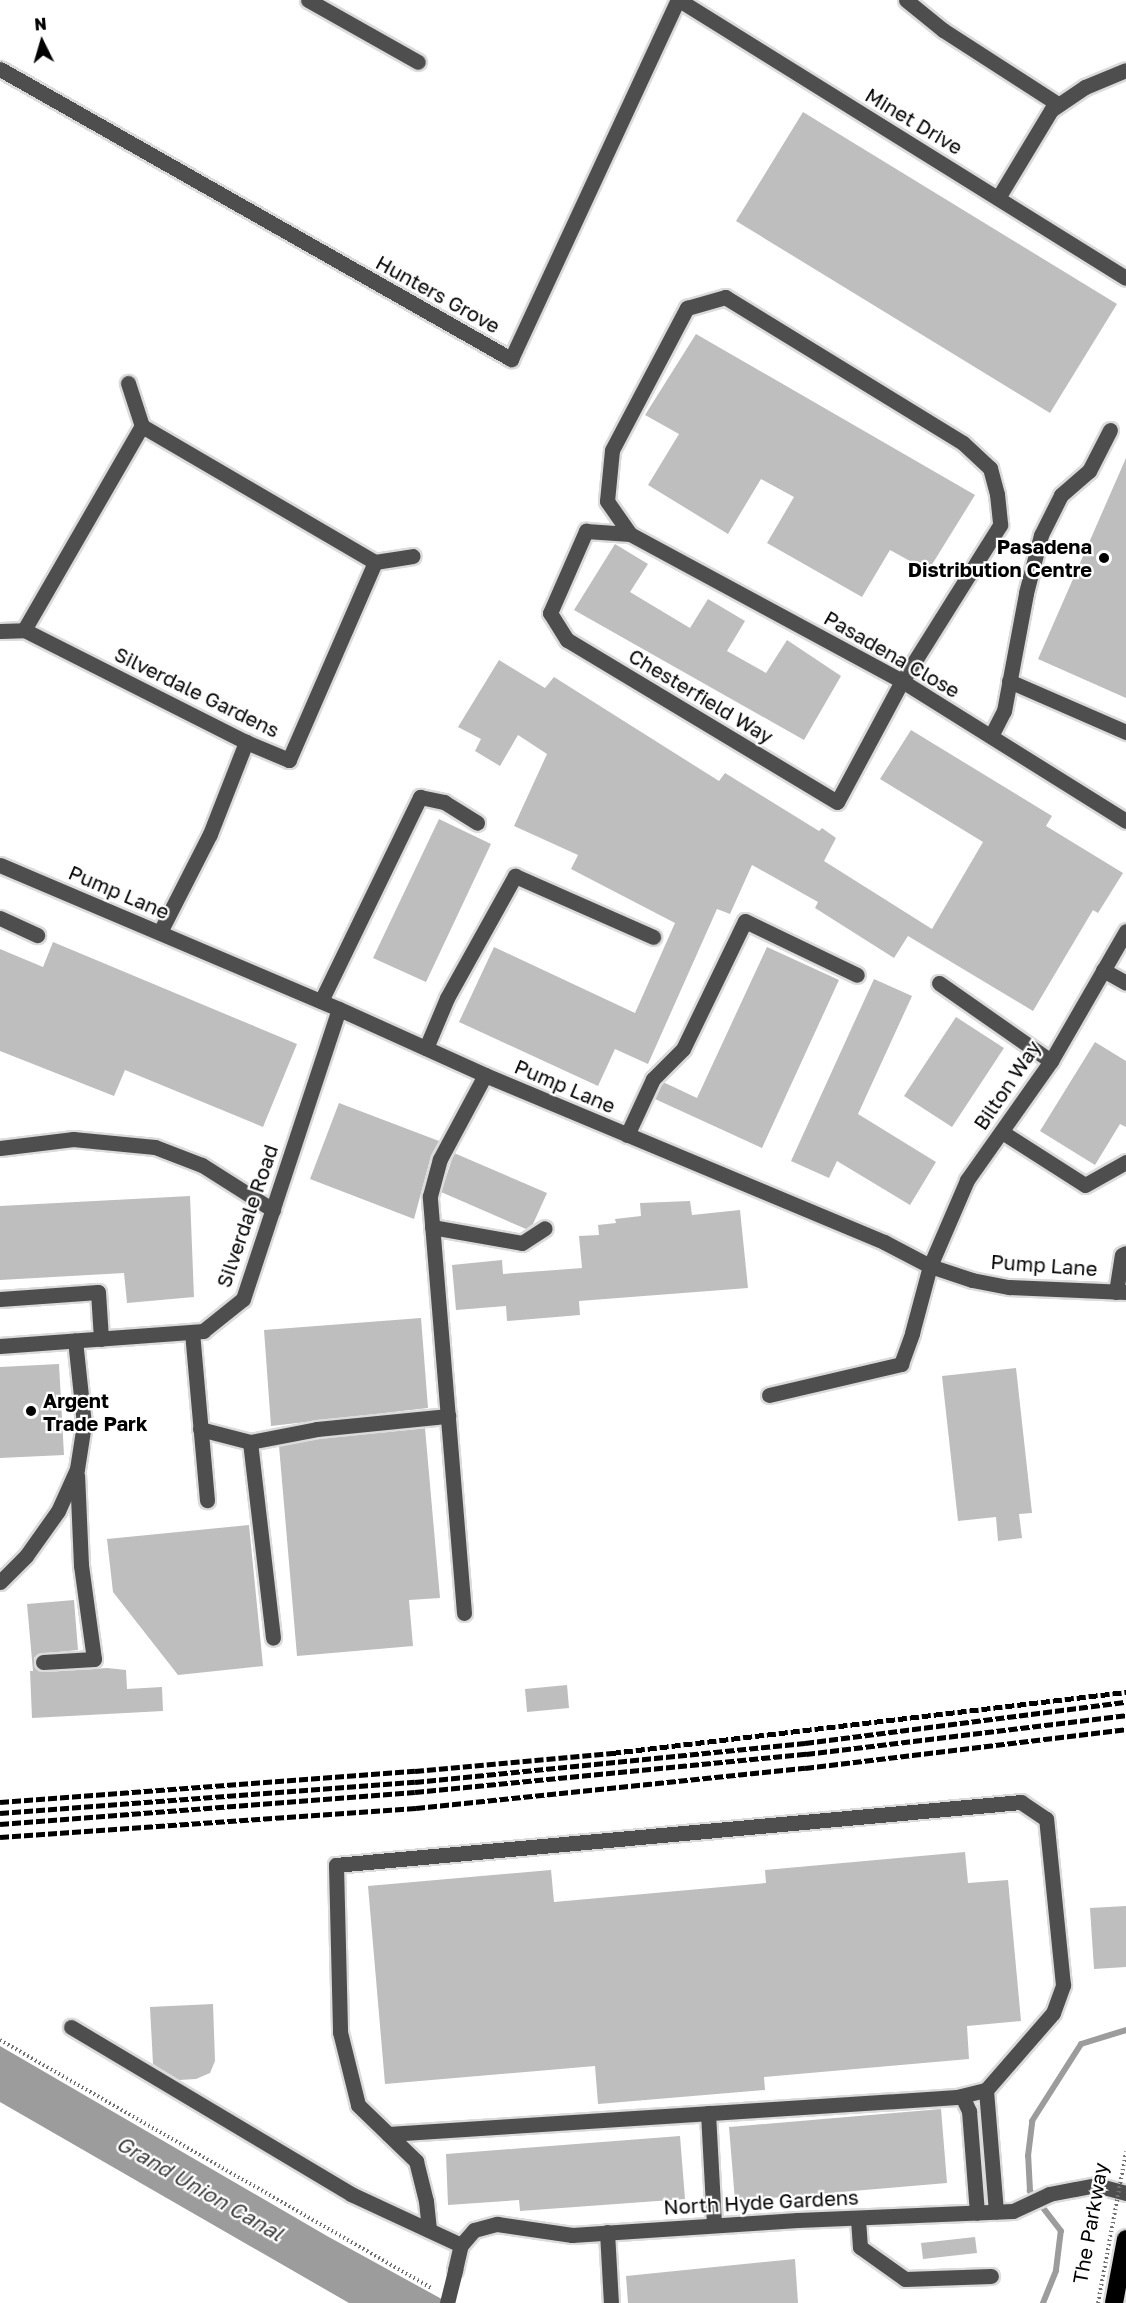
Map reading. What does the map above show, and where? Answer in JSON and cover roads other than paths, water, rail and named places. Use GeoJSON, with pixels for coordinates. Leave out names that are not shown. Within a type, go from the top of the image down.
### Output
{"type":"FeatureCollection","features":[{"type":"Feature","properties":{"kind":"highway","name":"The Parkway"},"geometry":{"type":"LineString","coordinates":[[1114,2303],[1126,2239]]}},
{"type":"Feature","properties":{"kind":"street"},"geometry":{"type":"LineString","coordinates":[[308,0],[418,62]]}},
{"type":"Feature","properties":{"kind":"street","name":"Hunters Grove"},"geometry":{"type":"LineString","coordinates":[[0,69],[511,360],[679,0]]}},
{"type":"Feature","properties":{"kind":"street","name":"Minet Drive"},"geometry":{"type":"LineString","coordinates":[[679,0],[1126,278]]}},
{"type":"Feature","properties":{"kind":"street"},"geometry":{"type":"LineString","coordinates":[[906,0],[943,30],[1058,104]]}},
{"type":"Feature","properties":{"kind":"street"},"geometry":{"type":"LineString","coordinates":[[998,198],[1045,118],[1058,104],[1085,87],[1126,70]]}},
{"type":"Feature","properties":{"kind":"street"},"geometry":{"type":"LineString","coordinates":[[630,534],[607,501],[612,450],[687,308],[725,297],[963,443],[990,468],[998,494],[1000,525],[902,681]]}},
{"type":"Feature","properties":{"kind":"street"},"geometry":{"type":"LineString","coordinates":[[128,383],[142,426],[375,562],[413,555]]}},
{"type":"Feature","properties":{"kind":"street"},"geometry":{"type":"LineString","coordinates":[[0,631],[24,630],[142,426]]}},
{"type":"Feature","properties":{"kind":"street"},"geometry":{"type":"LineString","coordinates":[[991,736],[1004,711],[1026,593],[1041,536],[1061,495],[1089,471],[1110,430]]}},
{"type":"Feature","properties":{"kind":"street","name":"Chesterfield Way"},"geometry":{"type":"LineString","coordinates":[[630,534],[586,531],[550,613],[567,640],[837,802],[902,681]]}},
{"type":"Feature","properties":{"kind":"street","name":"Pasadena Close"},"geometry":{"type":"LineString","coordinates":[[630,534],[902,681],[1126,821]]}},
{"type":"Feature","properties":{"kind":"street","name":"Silverdale Gardens"},"geometry":{"type":"LineString","coordinates":[[24,630],[246,742],[289,760],[375,562]]}},
{"type":"Feature","properties":{"kind":"street"},"geometry":{"type":"LineString","coordinates":[[1010,681],[1126,732]]}},
{"type":"Feature","properties":{"kind":"street"},"geometry":{"type":"LineString","coordinates":[[160,932],[210,834],[246,742]]}},
{"type":"Feature","properties":{"kind":"street"},"geometry":{"type":"LineString","coordinates":[[321,1001],[420,797],[444,802],[477,823]]}},
{"type":"Feature","properties":{"kind":"street","name":"Pump Lane"},"geometry":{"type":"LineString","coordinates":[[0,865],[321,1001],[485,1075],[884,1242],[930,1266],[972,1280],[1009,1287],[1121,1292]]}},
{"type":"Feature","properties":{"kind":"street"},"geometry":{"type":"LineString","coordinates":[[426,1048],[447,998],[515,876],[653,936]]}},
{"type":"Feature","properties":{"kind":"street"},"geometry":{"type":"LineString","coordinates":[[0,918],[37,934]]}},
{"type":"Feature","properties":{"kind":"street"},"geometry":{"type":"LineString","coordinates":[[627,1135],[653,1079],[683,1048],[745,921],[857,975]]}},
{"type":"Feature","properties":{"kind":"street","name":"Bilton Way"},"geometry":{"type":"LineString","coordinates":[[769,1395],[901,1364],[930,1266],[968,1180],[1051,1061],[1126,931]]}},
{"type":"Feature","properties":{"kind":"street"},"geometry":{"type":"LineString","coordinates":[[1103,970],[1126,982]]}},
{"type":"Feature","properties":{"kind":"street"},"geometry":{"type":"LineString","coordinates":[[939,983],[1051,1061]]}},
{"type":"Feature","properties":{"kind":"street","name":"Silverdale Road"},"geometry":{"type":"LineString","coordinates":[[0,1346],[203,1331],[243,1299],[339,1009]]}},
{"type":"Feature","properties":{"kind":"street"},"geometry":{"type":"LineString","coordinates":[[464,1613],[430,1196],[440,1159],[485,1075]]}},
{"type":"Feature","properties":{"kind":"street"},"geometry":{"type":"LineString","coordinates":[[1002,1132],[1085,1185],[1126,1162]]}},
{"type":"Feature","properties":{"kind":"street"},"geometry":{"type":"LineString","coordinates":[[0,1148],[73,1139],[155,1147],[202,1165],[273,1210]]}},
{"type":"Feature","properties":{"kind":"street"},"geometry":{"type":"LineString","coordinates":[[432,1227],[522,1243],[545,1228]]}},
{"type":"Feature","properties":{"kind":"street"},"geometry":{"type":"LineString","coordinates":[[1121,1292],[1122,1255],[1126,1253]]}},
{"type":"Feature","properties":{"kind":"street"},"geometry":{"type":"LineString","coordinates":[[0,1299],[98,1292],[101,1339]]}},
{"type":"Feature","properties":{"kind":"street"},"geometry":{"type":"LineString","coordinates":[[192,1332],[207,1500]]}},
{"type":"Feature","properties":{"kind":"street"},"geometry":{"type":"LineString","coordinates":[[43,1662],[93,1659],[81,1565],[77,1469],[84,1424],[75,1340]]}},
{"type":"Feature","properties":{"kind":"street"},"geometry":{"type":"LineString","coordinates":[[200,1429],[250,1443],[316,1429],[448,1416]]}},
{"type":"Feature","properties":{"kind":"street"},"geometry":{"type":"LineString","coordinates":[[250,1443],[273,1638]]}},
{"type":"Feature","properties":{"kind":"street"},"geometry":{"type":"LineString","coordinates":[[0,1582],[26,1556],[58,1512],[77,1469]]}},
{"type":"Feature","properties":{"kind":"street"},"geometry":{"type":"LineString","coordinates":[[388,2134],[963,2096],[987,2090],[1053,2013],[1063,1985],[1046,1819],[1021,1802],[336,1865],[340,2032],[358,2105],[388,2134],[417,2161],[426,2201],[429,2230]]}},
{"type":"Feature","properties":{"kind":"street"},"geometry":{"type":"LineString","coordinates":[[70,2027],[351,2194],[461,2245],[447,2303]]}},
{"type":"Feature","properties":{"kind":"street"},"geometry":{"type":"LineString","coordinates":[[987,2090],[996,2212]]}},
{"type":"Feature","properties":{"kind":"street"},"geometry":{"type":"LineString","coordinates":[[963,2096],[969,2111],[977,2213]]}},
{"type":"Feature","properties":{"kind":"street"},"geometry":{"type":"LineString","coordinates":[[708,2113],[714,2225]]}},
{"type":"Feature","properties":{"kind":"street","name":"North Hyde Gardens"},"geometry":{"type":"LineString","coordinates":[[461,2245],[474,2230],[497,2224],[526,2231],[572,2235],[714,2225],[1013,2211],[1049,2194],[1096,2185],[1126,2193]]}},
{"type":"Feature","properties":{"kind":"street"},"geometry":{"type":"LineString","coordinates":[[858,2218],[860,2247],[905,2279],[990,2276]]}},
{"type":"Feature","properties":{"kind":"street"},"geometry":{"type":"LineString","coordinates":[[607,2232],[611,2303]]}},
{"type":"Feature","properties":{"kind":"water","name":"Grand Union Canal"},"geometry":{"type":"Polygon","coordinates":[[[0,2046],[327,2236],[449,2303],[349,2303],[0,2102],[0,2046]]]}},
{"type":"Feature","properties":{"kind":"waterway"},"geometry":{"type":"LineString","coordinates":[[1043,2303],[1056,2270],[1061,2231],[1030,2191],[1028,2156],[1032,2121],[1081,2044],[1126,2030]]}},
{"type":"Feature","properties":{"kind":"railway"},"geometry":{"type":"LineString","coordinates":[[0,1802],[415,1771],[612,1753],[1126,1692]]}},
{"type":"Feature","properties":{"kind":"railway"},"geometry":{"type":"LineString","coordinates":[[0,1813],[415,1782],[805,1743],[1126,1702]]}},
{"type":"Feature","properties":{"kind":"railway"},"geometry":{"type":"LineString","coordinates":[[0,1824],[415,1792],[806,1754],[1126,1715]]}},
{"type":"Feature","properties":{"kind":"railway"},"geometry":{"type":"LineString","coordinates":[[0,1837],[416,1808],[805,1768],[1126,1729]]}},
{"type":"Feature","properties":{"kind":"place","name":"Pasadena Distribution Centre"},"geometry":{"type":"Point","coordinates":[1104,558]}},
{"type":"Feature","properties":{"kind":"place","name":"Argent Trade Park"},"geometry":{"type":"Point","coordinates":[31,1411]}}]}
